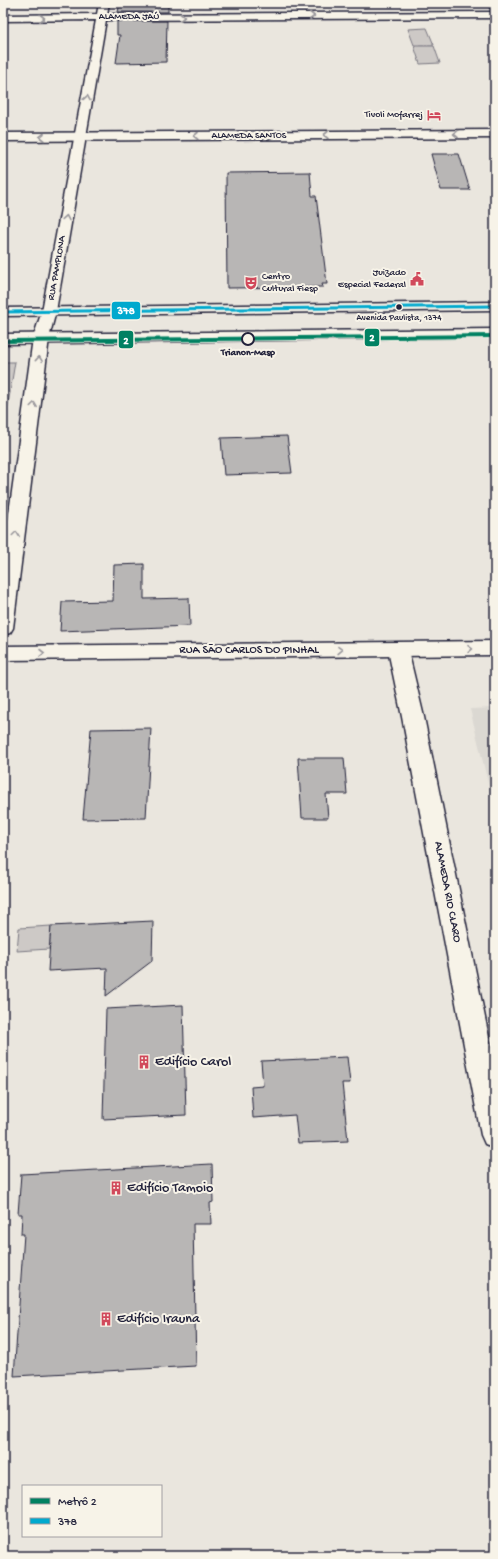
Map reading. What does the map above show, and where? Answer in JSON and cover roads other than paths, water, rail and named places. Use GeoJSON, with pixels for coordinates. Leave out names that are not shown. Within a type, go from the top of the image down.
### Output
{"type":"FeatureCollection","features":[{"type":"Feature","properties":{"kind":"street","name":"RUA PAMPLONA"},"geometry":{"type":"LineString","coordinates":[[3,628],[42,338],[49,311],[104,3]]}},
{"type":"Feature","properties":{"kind":"street"},"geometry":{"type":"LineString","coordinates":[[448,6],[460,16]]}},
{"type":"Feature","properties":{"kind":"street","name":"ALAMEDA JAÚ"},"geometry":{"type":"LineString","coordinates":[[3,18],[495,15]]}},
{"type":"Feature","properties":{"kind":"street","name":"ALAMEDA SANTOS"},"geometry":{"type":"LineString","coordinates":[[3,137],[495,134]]}},
{"type":"Feature","properties":{"kind":"street"},"geometry":{"type":"LineString","coordinates":[[3,312],[495,306]]}},
{"type":"Feature","properties":{"kind":"street"},"geometry":{"type":"LineString","coordinates":[[3,339],[495,334]]}},
{"type":"Feature","properties":{"kind":"street","name":"RUA SÃO CARLOS DO PINHAL"},"geometry":{"type":"LineString","coordinates":[[3,652],[398,650],[495,648]]}},
{"type":"Feature","properties":{"kind":"street","name":"ALAMEDA RIO CLARO"},"geometry":{"type":"LineString","coordinates":[[398,650],[416,732],[495,1135]]}},
{"type":"Feature","properties":{"kind":"metro line","name":"2"},"geometry":{"type":"LineString","coordinates":[[3,341],[495,336]]}},
{"type":"Feature","properties":{"kind":"place","name":"Tivoli Mofarrej"},"geometry":{"type":"Point","coordinates":[434,115]}},
{"type":"Feature","properties":{"kind":"place","name":"Juizado Especial Federal"},"geometry":{"type":"Point","coordinates":[417,279]}},
{"type":"Feature","properties":{"kind":"place","name":"Centro Cultural Fiesp"},"geometry":{"type":"Point","coordinates":[251,283]}},
{"type":"Feature","properties":{"kind":"place","name":"Avenida Paulista, 1374"},"geometry":{"type":"Point","coordinates":[399,307]}},
{"type":"Feature","properties":{"kind":"place","name":"Trianon-Masp"},"geometry":{"type":"Point","coordinates":[248,339]}},
{"type":"Feature","properties":{"kind":"place","name":"Edifício Carol"},"geometry":{"type":"Point","coordinates":[144,1062]}},
{"type":"Feature","properties":{"kind":"place","name":"Edifício Tamoio"},"geometry":{"type":"Point","coordinates":[116,1188]}},
{"type":"Feature","properties":{"kind":"place","name":"Edifício Irauna"},"geometry":{"type":"Point","coordinates":[106,1319]}}]}
